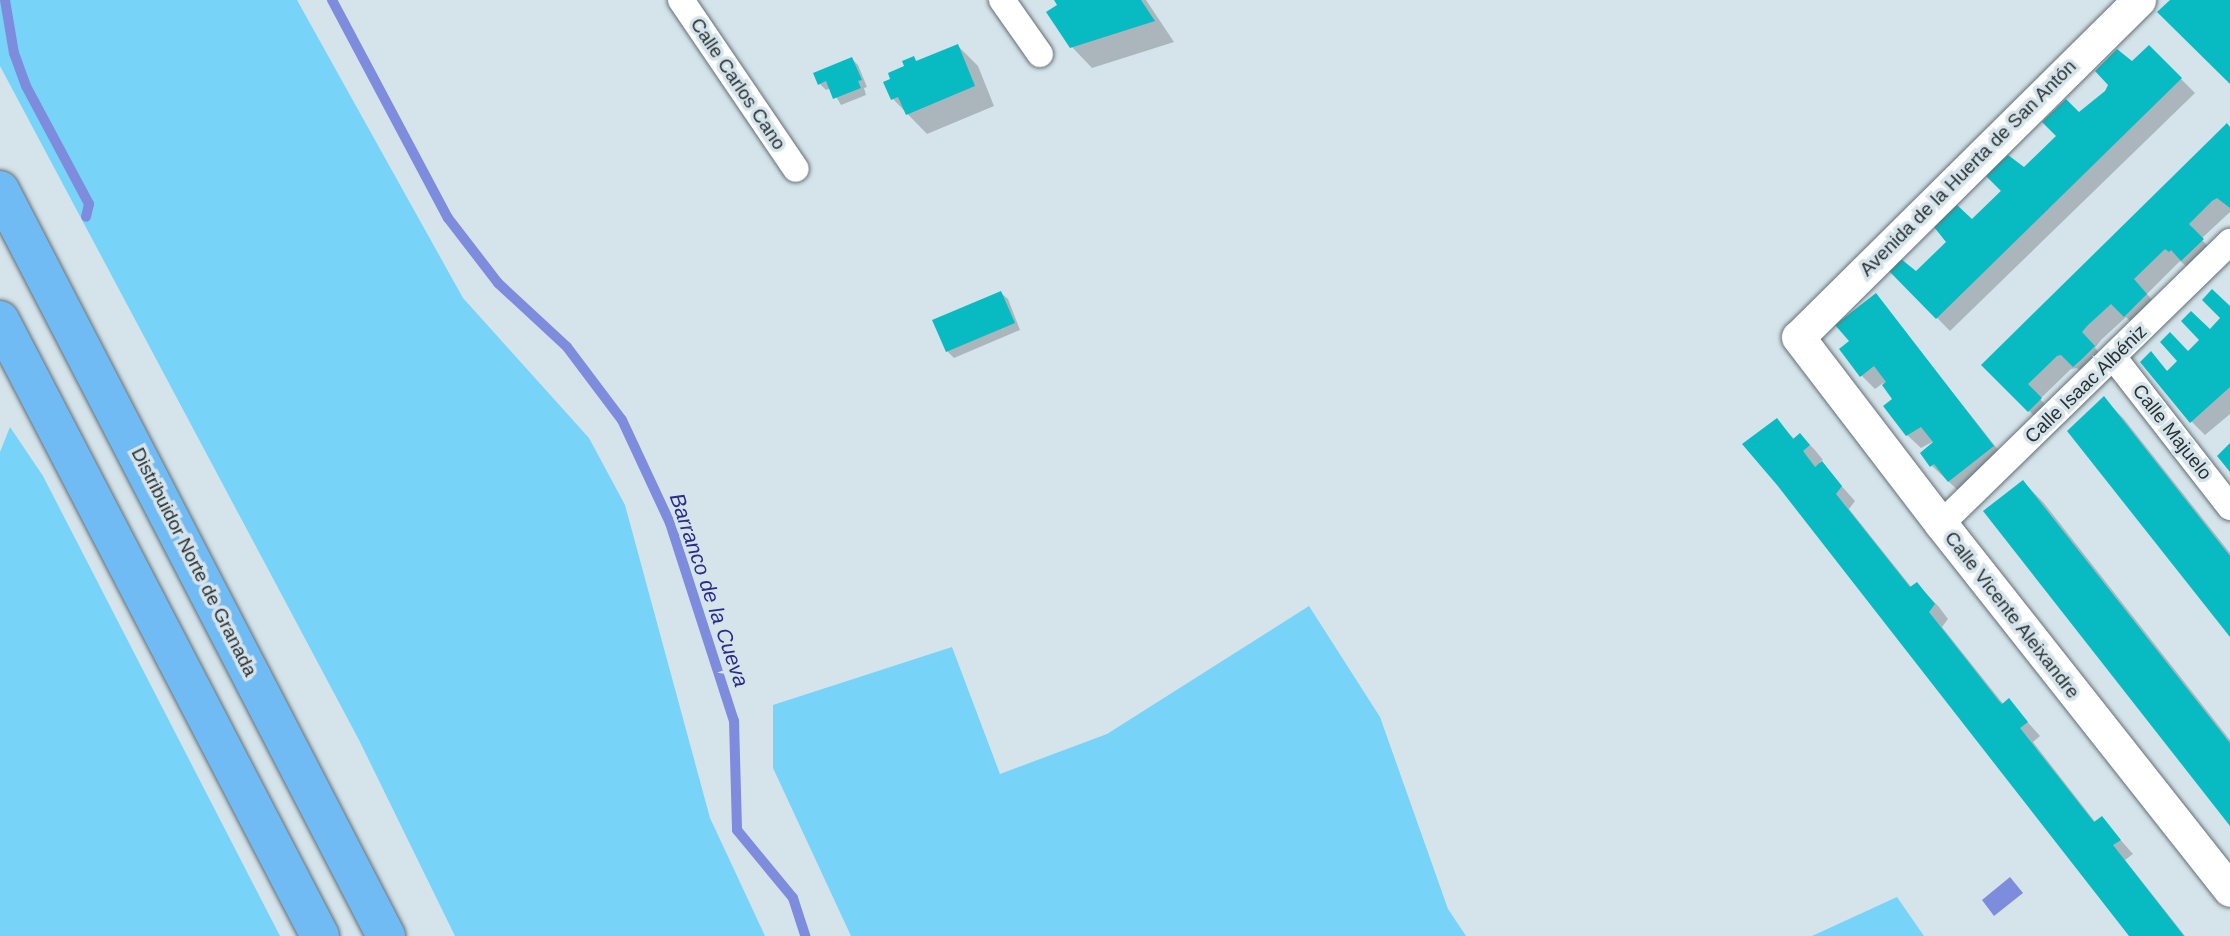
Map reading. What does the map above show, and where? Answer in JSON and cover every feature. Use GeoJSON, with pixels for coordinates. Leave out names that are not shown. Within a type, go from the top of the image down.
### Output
{"type":"FeatureCollection","features":[{"type":"Feature","properties":{"kind":"main road","name":"Distribuidor Norte de Granada"},"geometry":{"type":"LineString","coordinates":[[0,190],[386,936]]}},
{"type":"Feature","properties":{"kind":"main road"},"geometry":{"type":"LineString","coordinates":[[0,320],[320,936]]}},
{"type":"Feature","properties":{"kind":"street","name":"Calle Carlos Cano"},"geometry":{"type":"LineString","coordinates":[[681,0],[796,169]]}},
{"type":"Feature","properties":{"kind":"street"},"geometry":{"type":"LineString","coordinates":[[1002,0],[1040,54]]}},
{"type":"Feature","properties":{"kind":"street","name":"Avenida de la Huerta de San Antón"},"geometry":{"type":"LineString","coordinates":[[1798,337],[2138,0]]}},
{"type":"Feature","properties":{"kind":"street","name":"Calle Isaac Albéniz"},"geometry":{"type":"LineString","coordinates":[[1941,524],[2230,243]]}},
{"type":"Feature","properties":{"kind":"street","name":"Calle Vicente Aleixandre"},"geometry":{"type":"LineString","coordinates":[[1798,337],[1941,524],[2230,890]]}},
{"type":"Feature","properties":{"kind":"street","name":"Calle Majuelo"},"geometry":{"type":"LineString","coordinates":[[2114,358],[2230,507]]}},
{"type":"Feature","properties":{"kind":"shaded area"},"geometry":{"type":"Polygon","coordinates":[[[0,0],[297,0],[463,298],[589,438],[625,505],[710,818],[765,936],[455,936],[359,740],[0,66],[0,0]]]}},
{"type":"Feature","properties":{"kind":"shaded area"},"geometry":{"type":"Polygon","coordinates":[[[10,427],[43,476],[280,936],[0,936],[0,452],[10,427]]]}},
{"type":"Feature","properties":{"kind":"shaded area"},"geometry":{"type":"Polygon","coordinates":[[[1309,606],[1380,717],[1448,909],[1466,936],[851,936],[773,768],[773,705],[952,647],[1000,774],[1107,734],[1309,606]]]}},
{"type":"Feature","properties":{"kind":"shaded area"},"geometry":{"type":"Polygon","coordinates":[[[2010,877],[2023,893],[1994,916],[1982,900],[2010,877]]]}},
{"type":"Feature","properties":{"kind":"shaded area"},"geometry":{"type":"Polygon","coordinates":[[[1897,897],[1924,936],[1812,936],[1897,897]]]}},
{"type":"Feature","properties":{"kind":"building"},"geometry":{"type":"Polygon","coordinates":[[[1054,0],[1141,0],[1155,21],[1070,48],[1046,12],[1057,5],[1054,0]]]}},
{"type":"Feature","properties":{"kind":"building"},"geometry":{"type":"Polygon","coordinates":[[[2170,0],[2230,0],[2230,84],[2157,12],[2170,0]]]}},
{"type":"Feature","properties":{"kind":"building"},"geometry":{"type":"Polygon","coordinates":[[[958,44],[975,86],[906,115],[898,97],[891,100],[883,82],[890,79],[888,73],[904,66],[902,61],[914,56],[916,61],[958,44]]]}},
{"type":"Feature","properties":{"kind":"building"},"geometry":{"type":"Polygon","coordinates":[[[2149,45],[2182,78],[1936,319],[1889,271],[1901,259],[1916,271],[1946,242],[1934,227],[1957,205],[1972,219],[2001,191],[1986,176],[2008,155],[2024,167],[2056,136],[2042,122],[2066,99],[2079,112],[2105,91],[2108,85],[2095,71],[2117,49],[2132,61],[2149,45]]]}},
{"type":"Feature","properties":{"kind":"building"},"geometry":{"type":"Polygon","coordinates":[[[852,57],[862,80],[858,81],[861,88],[833,99],[826,81],[818,85],[813,73],[852,57]]]}},
{"type":"Feature","properties":{"kind":"building"},"geometry":{"type":"Polygon","coordinates":[[[2227,123],[2230,127],[2230,208],[2217,198],[2212,201],[2189,224],[2204,239],[2181,261],[2171,250],[2169,252],[2165,249],[2134,279],[2147,294],[2124,317],[2111,304],[2082,332],[2095,346],[2082,359],[2073,367],[2061,355],[2057,356],[2028,384],[2042,398],[2028,412],[1981,365],[2227,123]]]}},
{"type":"Feature","properties":{"kind":"building"},"geometry":{"type":"Polygon","coordinates":[[[2212,289],[2230,306],[2230,387],[2190,423],[2140,362],[2151,351],[2167,371],[2177,361],[2160,342],[2170,332],[2188,351],[2199,340],[2181,321],[2191,311],[2210,329],[2220,318],[2202,300],[2212,289]]]}},
{"type":"Feature","properties":{"kind":"building"},"geometry":{"type":"Polygon","coordinates":[[[1001,291],[1015,323],[946,352],[932,320],[1001,291]]]}},
{"type":"Feature","properties":{"kind":"building"},"geometry":{"type":"Polygon","coordinates":[[[1876,293],[1994,446],[1948,482],[1934,464],[1930,467],[1920,453],[1933,442],[1921,427],[1906,436],[1883,406],[1892,399],[1882,385],[1886,382],[1874,366],[1860,377],[1839,349],[1849,341],[1835,325],[1876,293]]]}},
{"type":"Feature","properties":{"kind":"building"},"geometry":{"type":"Polygon","coordinates":[[[2104,396],[2230,556],[2230,637],[2067,431],[2104,396]]]}},
{"type":"Feature","properties":{"kind":"building"},"geometry":{"type":"Polygon","coordinates":[[[1777,418],[1793,439],[1800,433],[1810,445],[1803,451],[1815,467],[1822,461],[1842,486],[1836,494],[1910,587],[1917,582],[1935,604],[1929,612],[1999,701],[2002,704],[2009,698],[2028,722],[2020,728],[2094,822],[2102,816],[2121,840],[2113,845],[2184,936],[2129,936],[1777,485],[1742,444],[1777,418]]]}},
{"type":"Feature","properties":{"kind":"building"},"geometry":{"type":"Polygon","coordinates":[[[2230,443],[2230,472],[2217,456],[2230,443]]]}},
{"type":"Feature","properties":{"kind":"building"},"geometry":{"type":"Polygon","coordinates":[[[2023,480],[2230,743],[2230,826],[1983,511],[2023,480]]]}},
{"type":"Feature","properties":{"kind":"waterway"},"geometry":{"type":"LineString","coordinates":[[5,0],[14,53],[26,86],[89,204],[86,217]]}},
{"type":"Feature","properties":{"kind":"waterway","name":"Barranco de la Cueva"},"geometry":{"type":"LineString","coordinates":[[332,0],[448,218],[498,283],[567,347],[622,420],[670,523],[734,721],[737,830],[793,898],[805,936]]}}]}
